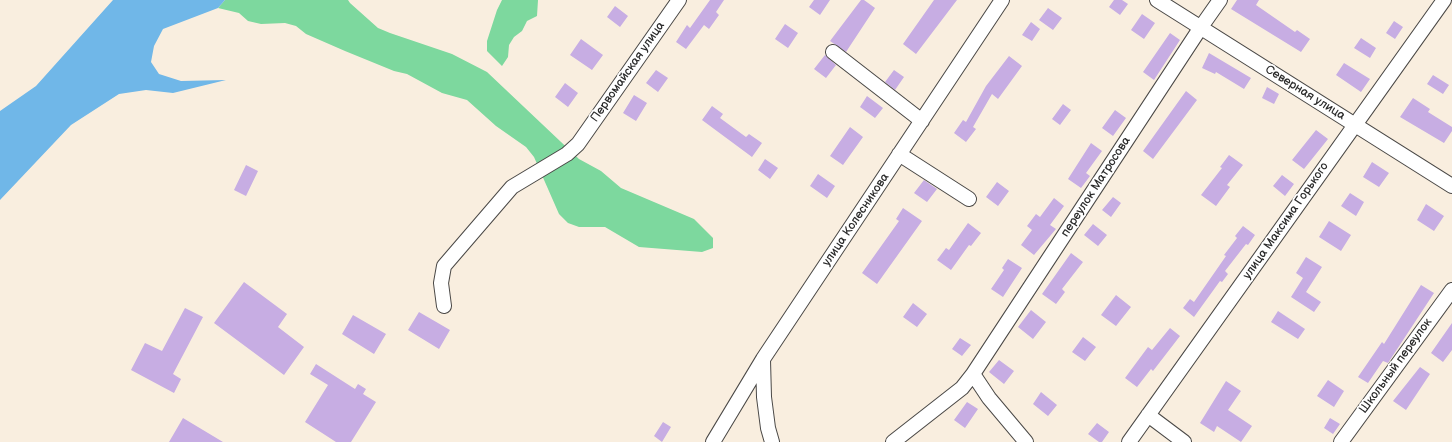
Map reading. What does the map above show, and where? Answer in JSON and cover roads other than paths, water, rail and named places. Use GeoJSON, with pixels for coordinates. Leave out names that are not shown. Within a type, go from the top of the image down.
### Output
{"type":"FeatureCollection","features":[{"type":"Feature","properties":{"kind":"street","name":"Первомайская улица"},"geometry":{"type":"LineString","coordinates":[[444,306],[441,283],[444,266],[512,187],[554,162],[578,144],[679,0]]}},
{"type":"Feature","properties":{"kind":"street","name":"улица Колесникова"},"geometry":{"type":"LineString","coordinates":[[713,442],[763,359],[1002,0]]}},
{"type":"Feature","properties":{"kind":"street","name":"Северная улица"},"geometry":{"type":"LineString","coordinates":[[1157,0],[1452,186]]}},
{"type":"Feature","properties":{"kind":"street","name":"переулок Матросова"},"geometry":{"type":"LineString","coordinates":[[894,442],[962,388],[973,374],[1220,0]]}},
{"type":"Feature","properties":{"kind":"street","name":"улица Максима Горького"},"geometry":{"type":"LineString","coordinates":[[1129,442],[1444,0]]}},
{"type":"Feature","properties":{"kind":"street"},"geometry":{"type":"LineString","coordinates":[[833,52],[922,121]]}},
{"type":"Feature","properties":{"kind":"street"},"geometry":{"type":"LineString","coordinates":[[899,154],[969,199]]}},
{"type":"Feature","properties":{"kind":"street","name":"Школьный переулок"},"geometry":{"type":"LineString","coordinates":[[1341,442],[1452,290]]}},
{"type":"Feature","properties":{"kind":"street"},"geometry":{"type":"LineString","coordinates":[[763,359],[764,397],[768,428],[772,442]]}},
{"type":"Feature","properties":{"kind":"street"},"geometry":{"type":"LineString","coordinates":[[973,374],[989,398],[1026,442]]}},
{"type":"Feature","properties":{"kind":"street"},"geometry":{"type":"LineString","coordinates":[[1148,415],[1184,442]]}},
{"type":"Feature","properties":{"kind":"water"},"geometry":{"type":"Polygon","coordinates":[[[113,0],[225,0],[218,8],[163,29],[154,46],[151,62],[159,74],[181,81],[226,80],[173,93],[146,90],[119,94],[71,125],[0,200],[0,111],[36,86],[113,0]]]}}]}
